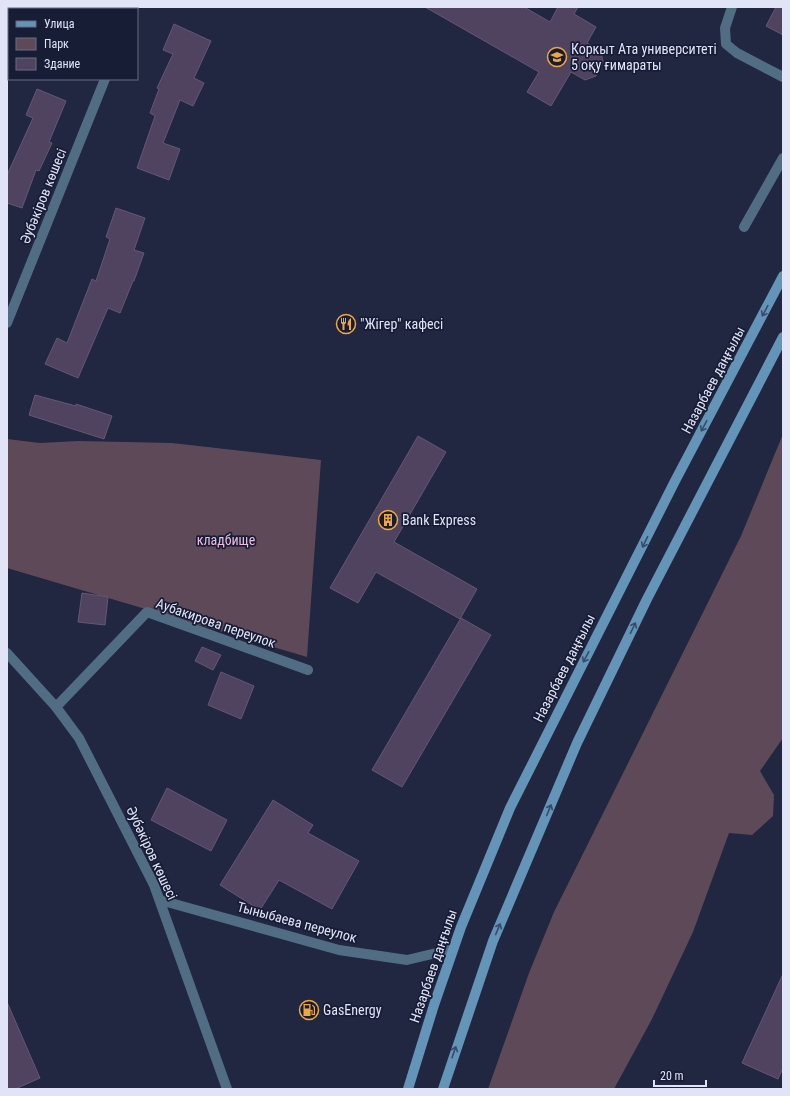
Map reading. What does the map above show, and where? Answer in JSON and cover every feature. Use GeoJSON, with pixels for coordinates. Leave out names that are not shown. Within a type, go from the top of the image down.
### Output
{"type":"FeatureCollection","features":[{"type":"Feature","properties":{"kind":"main road","name":"Назарбаев даңғылы"},"geometry":{"type":"LineString","coordinates":[[408,1089],[420,1047],[453,950],[510,808],[675,481],[783,276]]}},
{"type":"Feature","properties":{"kind":"main road"},"geometry":{"type":"LineString","coordinates":[[443,1089],[493,940],[577,743],[647,599],[783,337]]}},
{"type":"Feature","properties":{"kind":"street"},"geometry":{"type":"LineString","coordinates":[[732,7],[725,28],[726,44],[737,53],[783,77]]}},
{"type":"Feature","properties":{"kind":"street","name":"Әубәкіров көшесі"},"geometry":{"type":"LineString","coordinates":[[7,323],[105,80]]}},
{"type":"Feature","properties":{"kind":"street"},"geometry":{"type":"LineString","coordinates":[[744,227],[783,158]]}},
{"type":"Feature","properties":{"kind":"street","name":"Аубакирова переулок"},"geometry":{"type":"LineString","coordinates":[[56,707],[147,612],[308,670]]}},
{"type":"Feature","properties":{"kind":"street","name":"Әубәкіров көшесі"},"geometry":{"type":"LineString","coordinates":[[7,653],[56,707],[79,738],[154,885],[227,1089]]}},
{"type":"Feature","properties":{"kind":"street","name":"Тыныбаева переулок"},"geometry":{"type":"LineString","coordinates":[[160,900],[339,950],[407,960],[453,950]]}},
{"type":"Feature","properties":{"kind":"green space"},"geometry":{"type":"Polygon","coordinates":[[[783,434],[783,738],[760,771],[774,795],[773,816],[752,835],[729,833],[693,932],[652,1019],[614,1089],[488,1089],[529,973],[554,912],[741,536],[783,434]]]}},
{"type":"Feature","properties":{"kind":"green space","name":"кладбище"},"geometry":{"type":"Polygon","coordinates":[[[7,439],[40,443],[78,441],[172,443],[321,460],[307,657],[7,568],[7,439]]]}},
{"type":"Feature","properties":{"kind":"building","name":"Коркыт Ата университеті 5 оқу ғимараты"},"geometry":{"type":"Polygon","coordinates":[[[425,7],[524,7],[550,22],[558,7],[578,7],[574,14],[596,27],[587,43],[601,52],[603,62],[596,76],[585,80],[571,72],[551,106],[527,92],[539,72],[425,7]]]}},
{"type":"Feature","properties":{"kind":"building"},"geometry":{"type":"Polygon","coordinates":[[[776,7],[783,7],[783,35],[766,26],[776,7]]]}},
{"type":"Feature","properties":{"kind":"building"},"geometry":{"type":"Polygon","coordinates":[[[174,24],[211,41],[194,78],[204,83],[193,106],[180,100],[163,143],[180,149],[169,180],[137,168],[155,116],[150,113],[159,89],[157,88],[173,54],[163,50],[174,24]]]}},
{"type":"Feature","properties":{"kind":"building"},"geometry":{"type":"Polygon","coordinates":[[[37,89],[66,101],[49,142],[52,143],[39,171],[36,170],[22,208],[7,203],[7,175],[33,118],[26,115],[37,89]]]}},
{"type":"Feature","properties":{"kind":"building"},"geometry":{"type":"Polygon","coordinates":[[[116,208],[145,218],[134,250],[144,253],[120,313],[108,308],[78,378],[45,364],[57,338],[67,343],[92,279],[96,281],[110,239],[106,237],[116,208]]]}},
{"type":"Feature","properties":{"kind":"building"},"geometry":{"type":"Polygon","coordinates":[[[35,395],[76,406],[76,404],[112,416],[104,439],[29,415],[35,395]]]}},
{"type":"Feature","properties":{"kind":"building","name":"Bank Express"},"geometry":{"type":"Polygon","coordinates":[[[418,436],[446,452],[394,542],[477,589],[460,619],[376,572],[358,603],[330,588],[418,436]]]}},
{"type":"Feature","properties":{"kind":"building"},"geometry":{"type":"Polygon","coordinates":[[[82,593],[108,597],[105,625],[78,622],[82,593]]]}},
{"type":"Feature","properties":{"kind":"building"},"geometry":{"type":"Polygon","coordinates":[[[461,618],[491,635],[402,787],[372,770],[461,618]]]}},
{"type":"Feature","properties":{"kind":"building"},"geometry":{"type":"Polygon","coordinates":[[[202,647],[221,655],[213,670],[195,661],[202,647]]]}},
{"type":"Feature","properties":{"kind":"building"},"geometry":{"type":"Polygon","coordinates":[[[221,672],[254,686],[241,719],[208,705],[221,672]]]}},
{"type":"Feature","properties":{"kind":"building"},"geometry":{"type":"Polygon","coordinates":[[[167,788],[227,820],[211,851],[151,820],[167,788]]]}},
{"type":"Feature","properties":{"kind":"building"},"geometry":{"type":"Polygon","coordinates":[[[273,800],[313,825],[308,833],[359,861],[332,909],[279,880],[260,910],[220,885],[273,800]]]}},
{"type":"Feature","properties":{"kind":"building"},"geometry":{"type":"Polygon","coordinates":[[[783,974],[783,1068],[778,1079],[742,1063],[783,974]]]}},
{"type":"Feature","properties":{"kind":"building"},"geometry":{"type":"Polygon","coordinates":[[[7,1002],[40,1078],[15,1089],[7,1089],[7,1002]]]}},
{"type":"Feature","properties":{"kind":"place","name":"Коркыт Ата университеті 5 оқу ғимараты"},"geometry":{"type":"Point","coordinates":[557,57]}},
{"type":"Feature","properties":{"kind":"place","name":"\"Жігер\" кафесі"},"geometry":{"type":"Point","coordinates":[346,324]}},
{"type":"Feature","properties":{"kind":"place","name":"Bank Express"},"geometry":{"type":"Point","coordinates":[388,520]}},
{"type":"Feature","properties":{"kind":"place","name":"GasEnergy"},"geometry":{"type":"Point","coordinates":[309,1010]}}]}
